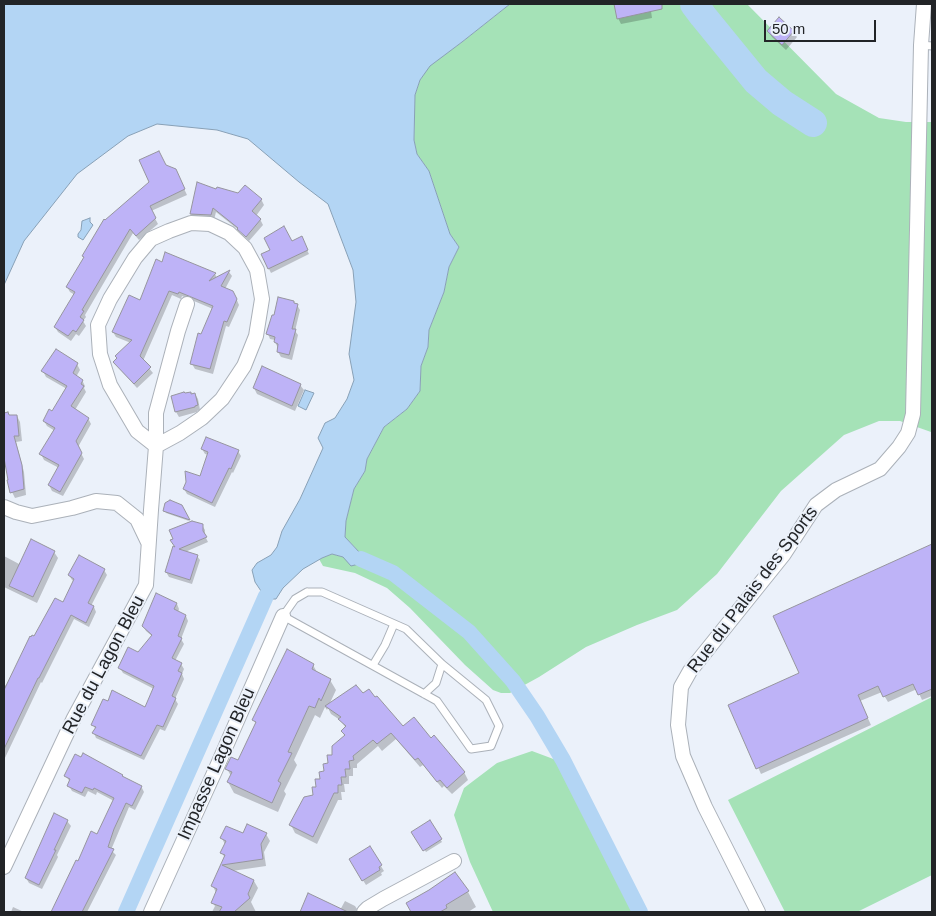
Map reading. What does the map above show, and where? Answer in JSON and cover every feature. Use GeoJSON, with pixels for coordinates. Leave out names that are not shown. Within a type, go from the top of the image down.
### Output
{"type":"FeatureCollection","features":[{"type":"Feature","properties":{"kind":"street","name":"Rue du Palais des Sports"},"geometry":{"type":"LineString","coordinates":[[758,912],[705,807],[684,756],[678,725],[681,687],[690,671],[784,554],[816,505],[836,490],[880,470],[899,448],[908,433],[913,414],[927,46],[924,4]]}},
{"type":"Feature","properties":{"kind":"street"},"geometry":{"type":"LineString","coordinates":[[191,223],[210,224],[229,233],[245,248],[257,270],[262,299],[256,336],[244,366],[222,399],[202,418],[156,446],[137,431],[110,385],[100,354],[98,325],[110,299],[134,258],[152,239],[191,223]]}},
{"type":"Feature","properties":{"kind":"street","name":"Rue du Lagon Bleu"},"geometry":{"type":"LineString","coordinates":[[4,867],[74,718],[146,585],[156,446],[156,413],[187,304]]}},
{"type":"Feature","properties":{"kind":"street"},"geometry":{"type":"LineString","coordinates":[[4,507],[32,516],[96,501],[117,503],[137,519],[148,542]]}},
{"type":"Feature","properties":{"kind":"street","name":"Impasse Lagon Bleu"},"geometry":{"type":"LineString","coordinates":[[150,912],[284,616]]}},
{"type":"Feature","properties":{"kind":"street"},"geometry":{"type":"LineString","coordinates":[[364,912],[383,899],[454,860]]}},
{"type":"Feature","properties":{"kind":"lane"},"geometry":{"type":"LineString","coordinates":[[307,592],[322,592],[394,624],[406,629],[442,664],[486,700],[499,726],[491,746],[471,749],[437,701],[284,616],[295,599],[307,592]]}},
{"type":"Feature","properties":{"kind":"lane"},"geometry":{"type":"LineString","coordinates":[[373,665],[385,645],[394,624]]}},
{"type":"Feature","properties":{"kind":"lane"},"geometry":{"type":"LineString","coordinates":[[424,694],[436,683],[442,664]]}},
{"type":"Feature","properties":{"kind":"green space"},"geometry":{"type":"Polygon","coordinates":[[[510,4],[747,4],[836,94],[879,118],[906,122],[932,122],[932,433],[900,421],[879,421],[844,435],[781,491],[717,574],[677,610],[586,647],[510,693],[501,693],[493,690],[465,665],[410,608],[387,588],[355,573],[323,566],[319,559],[332,554],[343,557],[360,553],[345,537],[346,521],[354,489],[365,471],[367,459],[384,427],[407,409],[420,391],[421,366],[428,347],[429,330],[444,292],[449,267],[459,247],[450,234],[429,171],[417,154],[414,140],[415,95],[420,80],[429,66],[510,4]]]}},
{"type":"Feature","properties":{"kind":"green space"},"geometry":{"type":"Polygon","coordinates":[[[932,697],[932,875],[857,912],[785,912],[728,800],[932,697]]]}},
{"type":"Feature","properties":{"kind":"green space"},"geometry":{"type":"Polygon","coordinates":[[[532,751],[556,760],[570,776],[637,912],[493,912],[470,862],[454,815],[464,788],[497,763],[532,751]]]}},
{"type":"Feature","properties":{"kind":"water"},"geometry":{"type":"Polygon","coordinates":[[[4,4],[510,4],[430,66],[420,80],[415,95],[414,140],[417,154],[429,171],[450,234],[459,247],[449,267],[444,292],[429,330],[428,347],[421,366],[420,391],[407,409],[384,427],[367,459],[365,471],[354,489],[346,521],[345,537],[360,553],[361,559],[359,564],[351,566],[343,557],[332,554],[322,558],[303,569],[283,588],[276,599],[271,599],[261,591],[255,582],[252,570],[257,563],[271,555],[277,547],[282,531],[300,499],[323,448],[318,438],[325,423],[335,418],[347,399],[354,380],[349,354],[356,302],[353,270],[328,204],[248,139],[217,130],[157,124],[128,136],[77,174],[24,241],[4,285],[4,4]]]}},
{"type":"Feature","properties":{"kind":"water"},"geometry":{"type":"Polygon","coordinates":[[[90,218],[90,222],[93,225],[83,240],[78,237],[82,221],[90,218]]]}},
{"type":"Feature","properties":{"kind":"water"},"geometry":{"type":"Polygon","coordinates":[[[305,390],[314,393],[306,410],[298,406],[305,390]]]}},
{"type":"Feature","properties":{"kind":"building"},"geometry":{"type":"Polygon","coordinates":[[[614,4],[662,4],[662,9],[617,19],[614,4]]]}},
{"type":"Feature","properties":{"kind":"building"},"geometry":{"type":"Polygon","coordinates":[[[779,17],[794,31],[782,45],[767,31],[779,17]]]}},
{"type":"Feature","properties":{"kind":"building"},"geometry":{"type":"Polygon","coordinates":[[[159,151],[166,165],[176,169],[185,189],[150,206],[156,218],[136,236],[130,229],[82,310],[84,311],[80,317],[84,320],[76,332],[73,330],[68,336],[54,327],[75,292],[66,287],[104,219],[149,182],[139,160],[159,151]]]}},
{"type":"Feature","properties":{"kind":"building"},"geometry":{"type":"Polygon","coordinates":[[[197,182],[216,189],[217,187],[238,193],[245,185],[262,199],[252,211],[261,219],[246,237],[213,208],[211,215],[190,214],[197,182]]]}},
{"type":"Feature","properties":{"kind":"building"},"geometry":{"type":"Polygon","coordinates":[[[284,226],[292,241],[302,236],[308,250],[268,269],[261,254],[270,250],[264,238],[284,226]]]}},
{"type":"Feature","properties":{"kind":"building"},"geometry":{"type":"Polygon","coordinates":[[[165,252],[216,273],[209,281],[230,270],[221,286],[233,291],[237,299],[227,322],[224,321],[210,369],[190,364],[198,333],[201,334],[213,306],[179,292],[178,294],[169,291],[140,356],[151,367],[134,384],[113,362],[117,358],[115,356],[132,340],[112,332],[129,295],[140,300],[156,259],[162,262],[165,252]]]}},
{"type":"Feature","properties":{"kind":"building"},"geometry":{"type":"Polygon","coordinates":[[[278,297],[294,301],[294,303],[298,304],[292,329],[296,329],[289,355],[277,352],[278,344],[274,342],[275,337],[266,334],[272,315],[274,315],[278,297]]]}},
{"type":"Feature","properties":{"kind":"building"},"geometry":{"type":"Polygon","coordinates":[[[56,349],[78,363],[73,373],[83,380],[81,384],[84,386],[71,406],[89,418],[76,441],[82,453],[60,492],[48,485],[59,465],[39,454],[55,428],[43,421],[49,409],[52,411],[67,386],[41,371],[56,349]]]}},
{"type":"Feature","properties":{"kind":"building"},"geometry":{"type":"Polygon","coordinates":[[[262,366],[301,384],[292,406],[253,388],[262,366]]]}},
{"type":"Feature","properties":{"kind":"building"},"geometry":{"type":"Polygon","coordinates":[[[184,392],[195,393],[198,405],[175,412],[171,396],[184,392]]]}},
{"type":"Feature","properties":{"kind":"building"},"geometry":{"type":"Polygon","coordinates":[[[8,412],[9,415],[17,415],[19,436],[14,436],[22,465],[24,489],[10,493],[4,458],[4,413],[8,412]]]}},
{"type":"Feature","properties":{"kind":"building"},"geometry":{"type":"Polygon","coordinates":[[[206,437],[239,450],[212,503],[183,489],[186,482],[185,471],[200,476],[208,452],[201,449],[206,437]]]}},
{"type":"Feature","properties":{"kind":"building"},"geometry":{"type":"Polygon","coordinates":[[[170,500],[182,505],[190,520],[163,511],[165,503],[170,500]]]}},
{"type":"Feature","properties":{"kind":"building"},"geometry":{"type":"Polygon","coordinates":[[[192,521],[203,524],[203,531],[207,537],[179,549],[198,555],[190,580],[165,572],[173,546],[175,547],[170,540],[173,539],[169,530],[192,521]]]}},
{"type":"Feature","properties":{"kind":"building"},"geometry":{"type":"Polygon","coordinates":[[[31,539],[55,551],[33,597],[9,586],[31,539]]]}},
{"type":"Feature","properties":{"kind":"building"},"geometry":{"type":"Polygon","coordinates":[[[932,544],[932,689],[918,695],[913,684],[883,697],[878,686],[858,695],[868,718],[756,769],[728,705],[799,673],[773,616],[932,544]]]}},
{"type":"Feature","properties":{"kind":"building"},"geometry":{"type":"Polygon","coordinates":[[[79,555],[105,569],[88,603],[94,606],[86,623],[71,615],[4,749],[4,690],[30,636],[34,636],[55,598],[63,602],[74,579],[68,575],[79,555]]]}},
{"type":"Feature","properties":{"kind":"building"},"geometry":{"type":"Polygon","coordinates":[[[156,593],[177,603],[174,609],[186,615],[178,636],[182,638],[172,658],[182,663],[178,671],[182,673],[172,696],[176,698],[163,727],[157,725],[141,756],[92,733],[96,727],[91,725],[103,699],[108,701],[112,690],[145,707],[154,686],[118,668],[128,647],[138,652],[152,635],[142,626],[156,593]]]}},
{"type":"Feature","properties":{"kind":"building"},"geometry":{"type":"Polygon","coordinates":[[[287,649],[314,664],[312,669],[331,679],[321,701],[319,698],[315,708],[309,706],[288,752],[292,753],[278,781],[281,783],[272,803],[227,782],[232,772],[225,769],[231,757],[238,760],[256,722],[252,720],[287,649]]]}},
{"type":"Feature","properties":{"kind":"building"},"geometry":{"type":"Polygon","coordinates":[[[356,685],[363,693],[369,689],[403,726],[414,717],[431,738],[434,735],[465,772],[447,788],[440,780],[437,782],[418,758],[415,760],[391,733],[377,744],[373,740],[353,756],[354,760],[349,761],[350,769],[345,769],[346,777],[341,777],[342,785],[338,785],[338,793],[334,793],[313,837],[289,825],[304,797],[313,795],[312,787],[316,787],[315,779],[320,779],[319,772],[324,771],[323,764],[328,763],[327,755],[332,755],[332,746],[345,735],[341,731],[346,726],[338,719],[341,717],[325,706],[356,685]]]}},
{"type":"Feature","properties":{"kind":"building"},"geometry":{"type":"Polygon","coordinates":[[[83,753],[142,786],[132,806],[126,803],[108,847],[114,849],[82,912],[51,912],[76,860],[78,861],[91,831],[97,834],[114,798],[94,788],[93,790],[85,787],[82,793],[67,786],[70,779],[64,776],[75,754],[81,757],[83,753]]]}},
{"type":"Feature","properties":{"kind":"building"},"geometry":{"type":"Polygon","coordinates":[[[54,813],[68,820],[39,885],[25,878],[54,813]]]}},
{"type":"Feature","properties":{"kind":"building"},"geometry":{"type":"Polygon","coordinates":[[[430,820],[442,839],[423,851],[411,832],[430,820]]]}},
{"type":"Feature","properties":{"kind":"building"},"geometry":{"type":"Polygon","coordinates":[[[247,824],[267,833],[261,844],[263,859],[222,865],[254,880],[248,894],[250,898],[234,912],[219,912],[222,907],[211,903],[217,889],[211,886],[225,855],[220,853],[226,841],[220,838],[226,826],[243,833],[247,824]]]}},
{"type":"Feature","properties":{"kind":"building"},"geometry":{"type":"Polygon","coordinates":[[[370,846],[382,865],[379,867],[380,870],[362,881],[349,859],[370,846]]]}},
{"type":"Feature","properties":{"kind":"building"},"geometry":{"type":"Polygon","coordinates":[[[455,872],[469,891],[446,905],[447,908],[440,912],[411,912],[406,903],[455,872]]]}},
{"type":"Feature","properties":{"kind":"building"},"geometry":{"type":"Polygon","coordinates":[[[308,893],[348,912],[300,912],[308,893]]]}},
{"type":"Feature","properties":{"kind":"waterway"},"geometry":{"type":"LineString","coordinates":[[694,4],[756,81],[782,103],[813,123]]}},
{"type":"Feature","properties":{"kind":"waterway"},"geometry":{"type":"LineString","coordinates":[[361,559],[393,573],[469,632],[513,681],[537,716],[563,760],[640,912]]}},
{"type":"Feature","properties":{"kind":"waterway"},"geometry":{"type":"LineString","coordinates":[[126,912],[266,596]]}}]}
